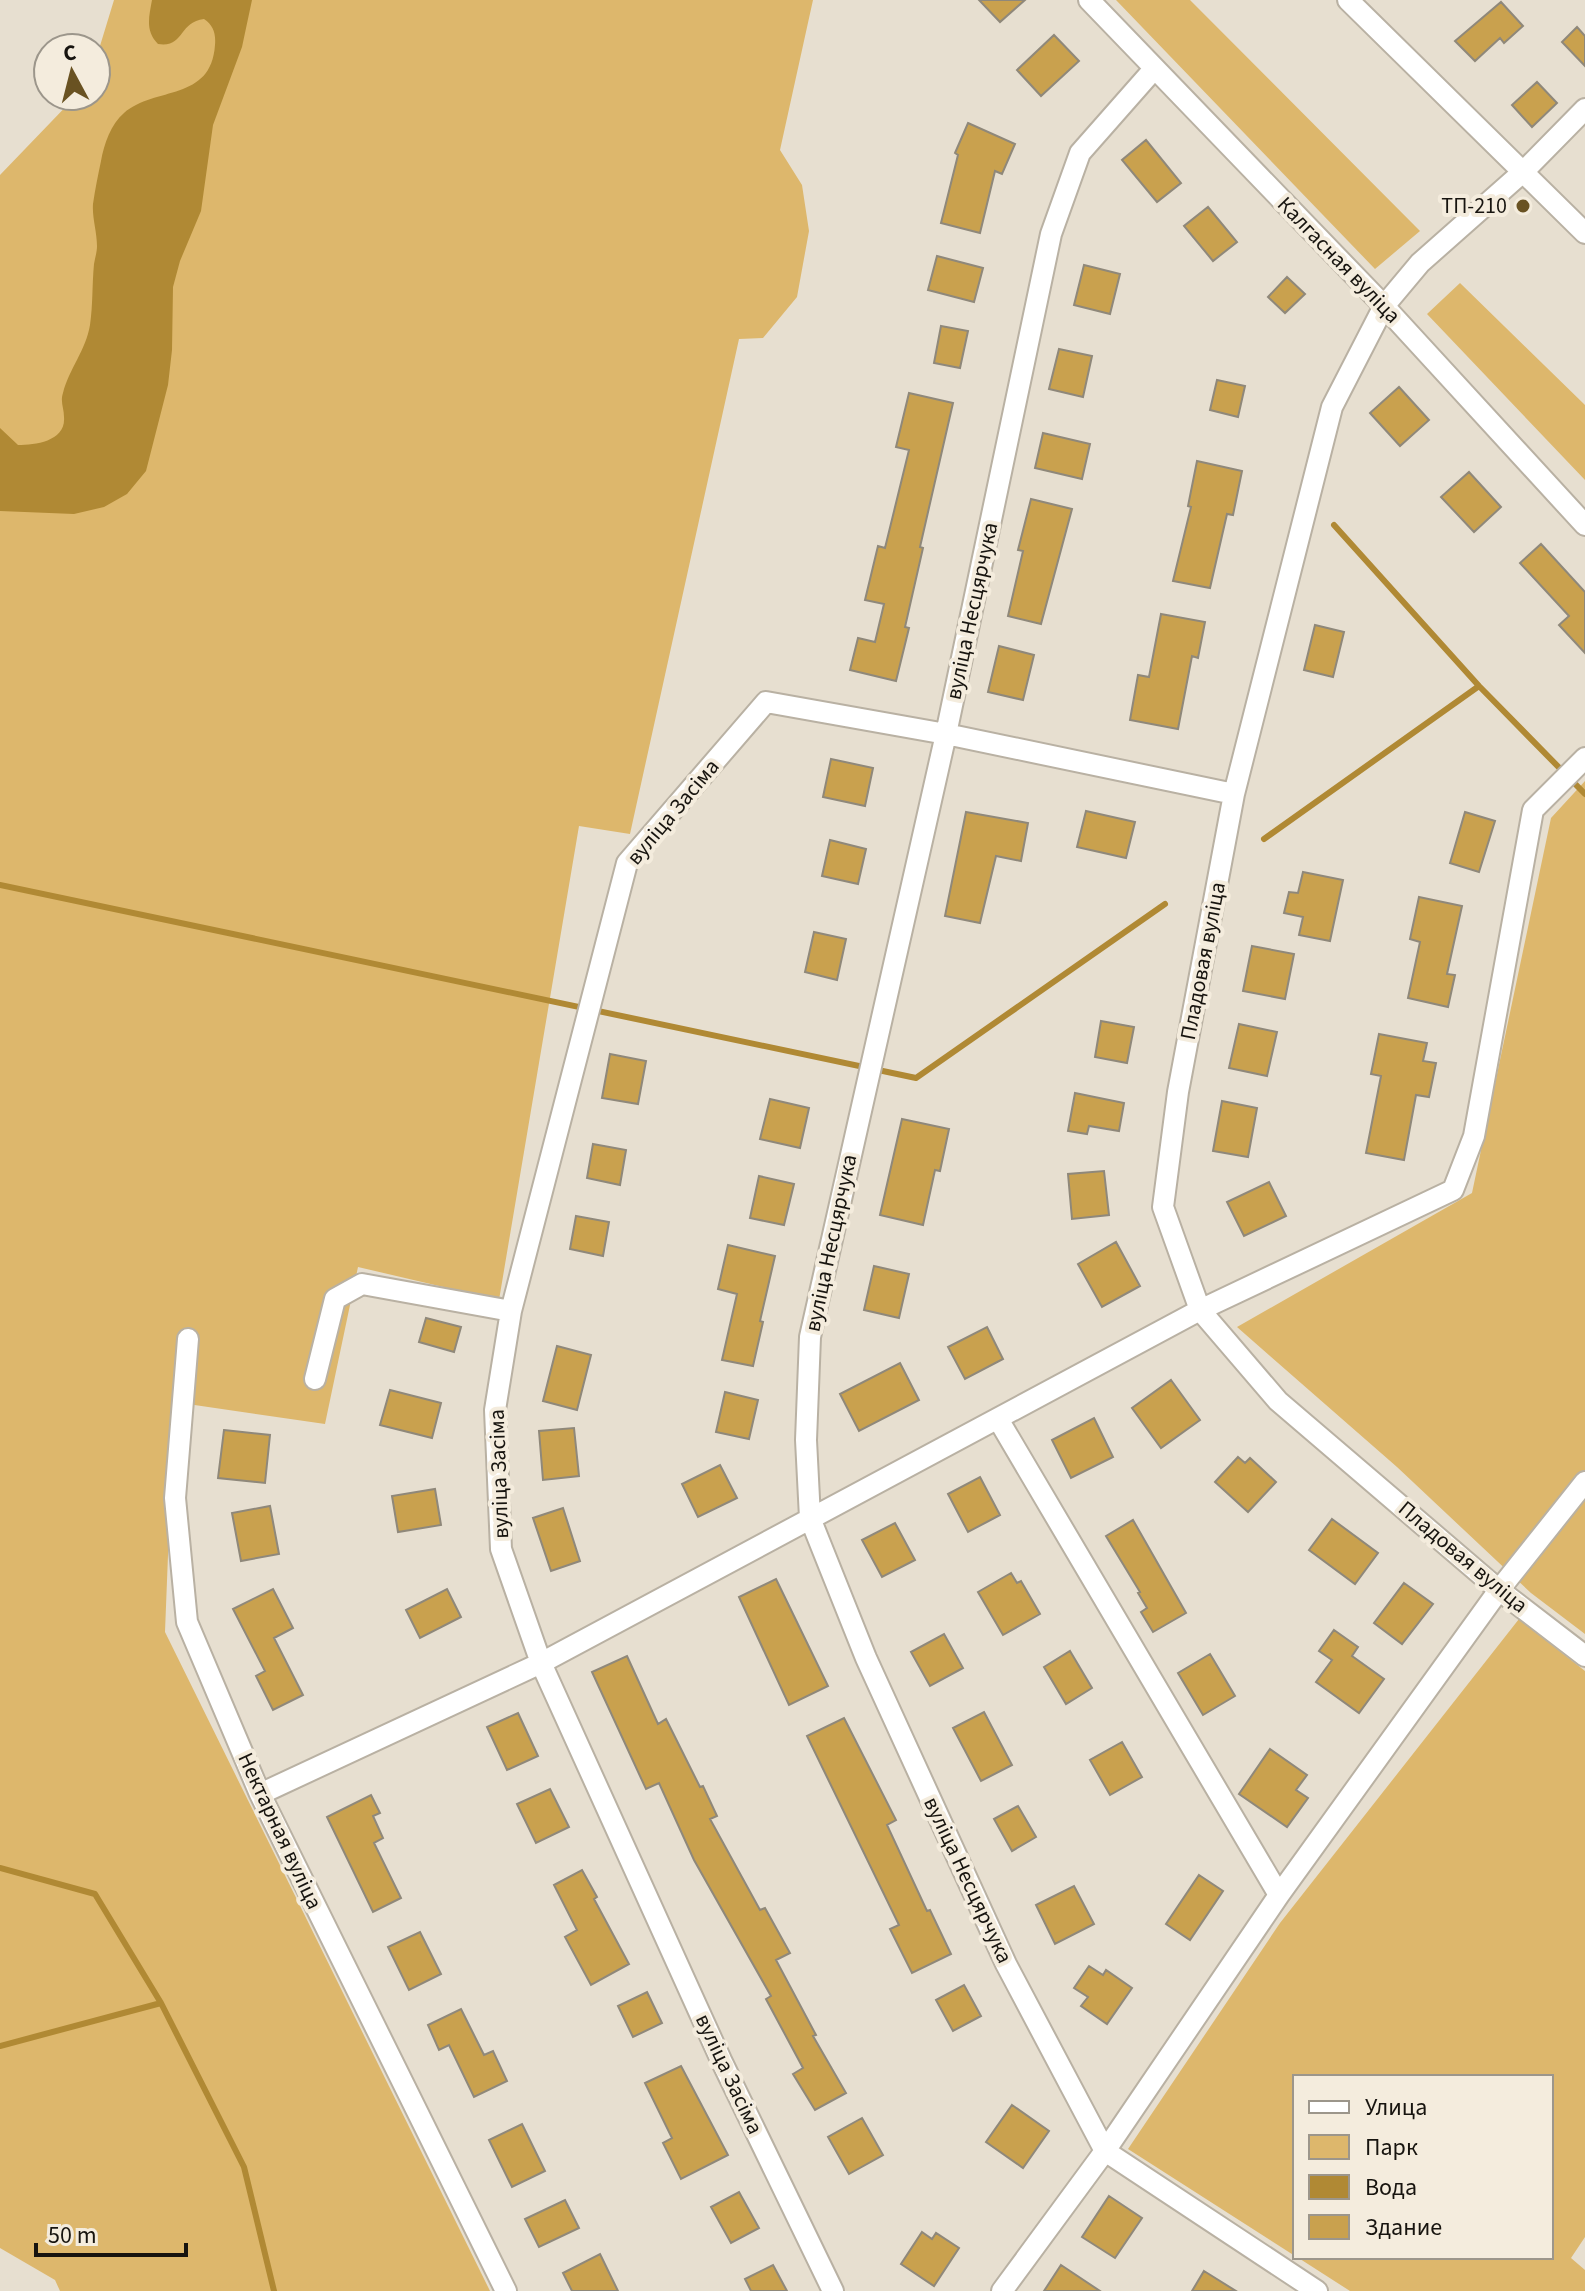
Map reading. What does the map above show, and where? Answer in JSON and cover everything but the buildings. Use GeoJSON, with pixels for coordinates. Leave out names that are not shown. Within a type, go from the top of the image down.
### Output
{"type":"FeatureCollection","features":[{"type":"Feature","properties":{"kind":"street","name":"Калгасная вуліца"},"geometry":{"type":"LineString","coordinates":[[1089,0],[1384,306],[1585,525]]}},
{"type":"Feature","properties":{"kind":"street"},"geometry":{"type":"LineString","coordinates":[[1348,0],[1585,233]]}},
{"type":"Feature","properties":{"kind":"street","name":"вуліца Несцярчука"},"geometry":{"type":"LineString","coordinates":[[1154,69],[1080,153],[1051,234],[946,734],[810,1337],[806,1440],[810,1518],[866,1658],[1006,1964],[1105,2151],[1317,2291]]}},
{"type":"Feature","properties":{"kind":"street","name":"Пладовая вуліца"},"geometry":{"type":"LineString","coordinates":[[1585,109],[1524,171],[1420,263],[1384,306],[1332,407],[1234,794],[1178,1092],[1163,1207],[1200,1310],[1278,1401],[1499,1590],[1585,1656]]}},
{"type":"Feature","properties":{"kind":"street","name":"вуліца Засіма"},"geometry":{"type":"LineString","coordinates":[[833,2291],[721,2060],[541,1663],[501,1549],[495,1410],[511,1311],[627,863],[766,702],[946,734]]}},
{"type":"Feature","properties":{"kind":"street"},"geometry":{"type":"LineString","coordinates":[[946,734],[1234,794]]}},
{"type":"Feature","properties":{"kind":"street"},"geometry":{"type":"LineString","coordinates":[[260,1794],[541,1663],[1200,1310],[1453,1190],[1474,1136],[1533,810],[1585,758]]}},
{"type":"Feature","properties":{"kind":"street"},"geometry":{"type":"LineString","coordinates":[[315,1379],[335,1299],[362,1284],[511,1311]]}},
{"type":"Feature","properties":{"kind":"street","name":"Нектарная вуліца"},"geometry":{"type":"LineString","coordinates":[[188,1339],[175,1498],[187,1622],[260,1794],[506,2291]]}},
{"type":"Feature","properties":{"kind":"street"},"geometry":{"type":"LineString","coordinates":[[998,1419],[1279,1895]]}},
{"type":"Feature","properties":{"kind":"street"},"geometry":{"type":"LineString","coordinates":[[1002,2291],[1105,2151],[1279,1895],[1499,1590],[1585,1482]]}},
{"type":"Feature","properties":{"kind":"green space"},"geometry":{"type":"Polygon","coordinates":[[[114,0],[813,0],[780,150],[802,185],[809,231],[797,297],[763,338],[739,339],[630,834],[579,826],[499,1300],[358,1267],[325,1424],[174,1402],[165,1632],[490,2291],[60,2291],[55,2280],[0,2248],[0,175],[61,112],[112,112],[112,32],[104,32],[114,0]]]}},
{"type":"Feature","properties":{"kind":"green space"},"geometry":{"type":"Polygon","coordinates":[[[1116,0],[1190,0],[1420,231],[1375,269],[1116,0]]]}},
{"type":"Feature","properties":{"kind":"green space"},"geometry":{"type":"Polygon","coordinates":[[[1460,283],[1585,405],[1585,480],[1427,314],[1460,283]]]}},
{"type":"Feature","properties":{"kind":"green space"},"geometry":{"type":"Polygon","coordinates":[[[1585,781],[1585,1634],[1531,1593],[1397,1467],[1237,1327],[1472,1193],[1551,818],[1585,781]]]}},
{"type":"Feature","properties":{"kind":"green space"},"geometry":{"type":"Polygon","coordinates":[[[1519,1619],[1585,1671],[1585,2237],[1571,2258],[1585,2270],[1585,2291],[1350,2291],[1300,2259],[1553,2259],[1553,2075],[1293,2075],[1293,2255],[1128,2149],[1280,1923],[1519,1619]]]}},
{"type":"Feature","properties":{"kind":"water"},"geometry":{"type":"Polygon","coordinates":[[[152,0],[252,0],[242,47],[213,125],[201,211],[180,261],[173,287],[168,385],[146,471],[127,494],[104,507],[74,514],[0,511],[0,428],[18,445],[25,445],[48,440],[60,432],[63,425],[63,393],[90,325],[97,246],[93,204],[109,135],[124,113],[151,99],[193,84],[211,63],[215,41],[210,24],[204,19],[196,21],[178,39],[158,44],[150,29],[152,0]]]}},
{"type":"Feature","properties":{"kind":"waterway"},"geometry":{"type":"LineString","coordinates":[[1334,525],[1479,686],[1585,794]]}},
{"type":"Feature","properties":{"kind":"waterway"},"geometry":{"type":"LineString","coordinates":[[1264,839],[1479,686]]}},
{"type":"Feature","properties":{"kind":"waterway"},"geometry":{"type":"LineString","coordinates":[[0,885],[916,1078],[1165,904]]}},
{"type":"Feature","properties":{"kind":"waterway"},"geometry":{"type":"LineString","coordinates":[[0,1868],[95,1894],[161,2003],[244,2167],[274,2291]]}},
{"type":"Feature","properties":{"kind":"waterway"},"geometry":{"type":"LineString","coordinates":[[0,2046],[161,2003]]}},
{"type":"Feature","properties":{"kind":"place","name":"ТП-210"},"geometry":{"type":"Point","coordinates":[1523,206]}}]}
